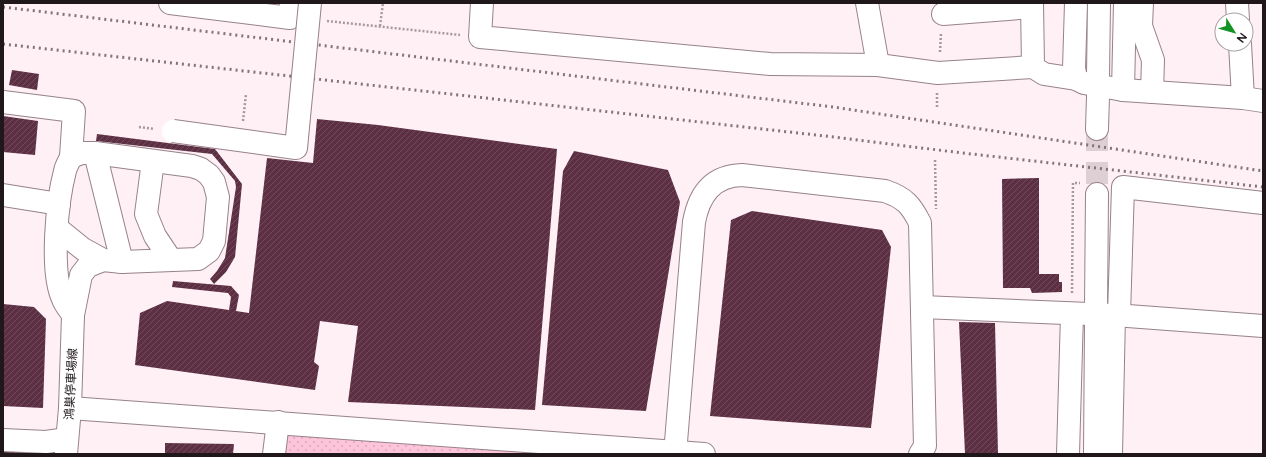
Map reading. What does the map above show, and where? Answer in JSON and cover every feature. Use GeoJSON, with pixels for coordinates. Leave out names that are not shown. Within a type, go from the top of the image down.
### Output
{"type":"FeatureCollection","features":[{"type":"Feature","properties":{"kind":"street"},"geometry":{"type":"LineString","coordinates":[[170,3],[290,18],[291,3]]}},
{"type":"Feature","properties":{"kind":"street"},"geometry":{"type":"LineString","coordinates":[[482,3],[480,37],[770,64],[878,65],[938,73],[1033,67],[1044,74],[1076,79],[1084,83],[1123,90],[1253,99],[1242,52]]}},
{"type":"Feature","properties":{"kind":"street"},"geometry":{"type":"LineString","coordinates":[[867,3],[878,65]]}},
{"type":"Feature","properties":{"kind":"street"},"geometry":{"type":"LineString","coordinates":[[1076,3],[1074,68],[1076,79]]}},
{"type":"Feature","properties":{"kind":"street"},"geometry":{"type":"LineString","coordinates":[[1097,129],[1099,3]]}},
{"type":"Feature","properties":{"kind":"street"},"geometry":{"type":"LineString","coordinates":[[1123,90],[1125,3]]}},
{"type":"Feature","properties":{"kind":"street"},"geometry":{"type":"LineString","coordinates":[[1142,3],[1141,26],[1153,60],[1152,92]]}},
{"type":"Feature","properties":{"kind":"street"},"geometry":{"type":"LineString","coordinates":[[943,14],[1032,5],[1033,67]]}},
{"type":"Feature","properties":{"kind":"street"},"geometry":{"type":"LineString","coordinates":[[173,131],[296,148],[315,12]]}},
{"type":"Feature","properties":{"kind":"street"},"geometry":{"type":"LineString","coordinates":[[3,102],[74,111],[72,157],[65,170],[59,204],[55,252],[62,299],[73,315]]}},
{"type":"Feature","properties":{"kind":"street"},"geometry":{"type":"LineString","coordinates":[[57,228],[83,249],[113,261],[198,259],[209,252],[214,241],[218,197],[214,182],[209,175],[201,169],[192,166],[95,153],[82,153],[72,157]]}},
{"type":"Feature","properties":{"kind":"street"},"geometry":{"type":"LineString","coordinates":[[95,153],[113,261]]}},
{"type":"Feature","properties":{"kind":"street"},"geometry":{"type":"LineString","coordinates":[[153,161],[146,214],[155,236],[171,260]]}},
{"type":"Feature","properties":{"kind":"street"},"geometry":{"type":"LineString","coordinates":[[675,453],[696,211],[705,193],[712,185],[731,175],[742,174],[885,191],[897,195],[908,204],[920,223],[924,446],[920,454]]}},
{"type":"Feature","properties":{"kind":"street"},"geometry":{"type":"LineString","coordinates":[[1095,454],[1106,315],[1123,187],[1263,203]]}},
{"type":"Feature","properties":{"kind":"street"},"geometry":{"type":"LineString","coordinates":[[1097,194],[1106,315],[1111,454]]}},
{"type":"Feature","properties":{"kind":"street"},"geometry":{"type":"LineString","coordinates":[[3,196],[59,204]]}},
{"type":"Feature","properties":{"kind":"street","name":"鴻巣停車場線"},"geometry":{"type":"LineString","coordinates":[[67,447],[70,408],[73,315],[81,275],[88,266],[113,261]]}},
{"type":"Feature","properties":{"kind":"street"},"geometry":{"type":"LineString","coordinates":[[922,307],[1106,315],[1263,326]]}},
{"type":"Feature","properties":{"kind":"street"},"geometry":{"type":"LineString","coordinates":[[1068,454],[1072,314]]}},
{"type":"Feature","properties":{"kind":"street"},"geometry":{"type":"LineString","coordinates":[[70,408],[704,454]]}},
{"type":"Feature","properties":{"kind":"street"},"geometry":{"type":"LineString","coordinates":[[274,454],[278,422]]}},
{"type":"Feature","properties":{"kind":"street"},"geometry":{"type":"LineString","coordinates":[[3,440],[46,442],[67,447]]}},
{"type":"Feature","properties":{"kind":"path"},"geometry":{"type":"LineString","coordinates":[[380,26],[383,3]]}},
{"type":"Feature","properties":{"kind":"path"},"geometry":{"type":"LineString","coordinates":[[315,12],[380,26],[480,37]]}},
{"type":"Feature","properties":{"kind":"path"},"geometry":{"type":"LineString","coordinates":[[242,141],[246,94]]}},
{"type":"Feature","properties":{"kind":"shaded area"},"geometry":{"type":"Polygon","coordinates":[[[278,422],[675,454],[274,454],[278,422]]]}},
{"type":"Feature","properties":{"kind":"building"},"geometry":{"type":"Polygon","coordinates":[[[12,70],[39,74],[37,90],[9,85],[12,70]]]}},
{"type":"Feature","properties":{"kind":"building"},"geometry":{"type":"Polygon","coordinates":[[[3,116],[38,121],[35,155],[3,152],[3,116]]]}},
{"type":"Feature","properties":{"kind":"building"},"geometry":{"type":"Polygon","coordinates":[[[317,119],[378,125],[557,149],[535,410],[348,402],[358,326],[320,321],[314,362],[319,366],[315,390],[135,365],[140,313],[167,301],[229,310],[231,297],[228,293],[172,287],[173,281],[231,286],[239,295],[236,311],[249,313],[267,158],[313,163],[317,119]]]}},
{"type":"Feature","properties":{"kind":"building"},"geometry":{"type":"Polygon","coordinates":[[[97,134],[215,149],[242,184],[235,257],[226,272],[214,284],[210,279],[225,258],[236,187],[235,181],[212,154],[96,141],[97,134]]]}},
{"type":"Feature","properties":{"kind":"building"},"geometry":{"type":"Polygon","coordinates":[[[574,151],[668,170],[680,202],[646,411],[542,405],[563,171],[574,151]]]}},
{"type":"Feature","properties":{"kind":"building"},"geometry":{"type":"Polygon","coordinates":[[[1039,178],[1039,274],[1059,274],[1059,282],[1062,282],[1062,292],[1032,293],[1030,288],[1003,288],[1002,179],[1039,178]]]}},
{"type":"Feature","properties":{"kind":"building"},"geometry":{"type":"Polygon","coordinates":[[[752,211],[882,230],[891,247],[871,428],[710,416],[731,220],[752,211]]]}},
{"type":"Feature","properties":{"kind":"building"},"geometry":{"type":"Polygon","coordinates":[[[3,304],[34,307],[46,319],[43,408],[3,406],[3,304]]]}},
{"type":"Feature","properties":{"kind":"building"},"geometry":{"type":"Polygon","coordinates":[[[959,322],[995,323],[998,454],[965,454],[959,322]]]}},
{"type":"Feature","properties":{"kind":"building"},"geometry":{"type":"Polygon","coordinates":[[[165,443],[234,444],[233,454],[165,454],[165,443]]]}},
{"type":"Feature","properties":{"kind":"building"},"geometry":{"type":"Polygon","coordinates":[[[3,445],[43,451],[43,454],[3,454],[3,445]]]}},
{"type":"Feature","properties":{"kind":"tunnel"},"geometry":{"type":"LineString","coordinates":[[1097,129],[1097,194]]}},
{"type":"Feature","properties":{"kind":"railway"},"geometry":{"type":"LineString","coordinates":[[3,7],[833,107],[1263,171]]}},
{"type":"Feature","properties":{"kind":"railway"},"geometry":{"type":"LineString","coordinates":[[3,44],[834,137],[1263,187]]}}]}
